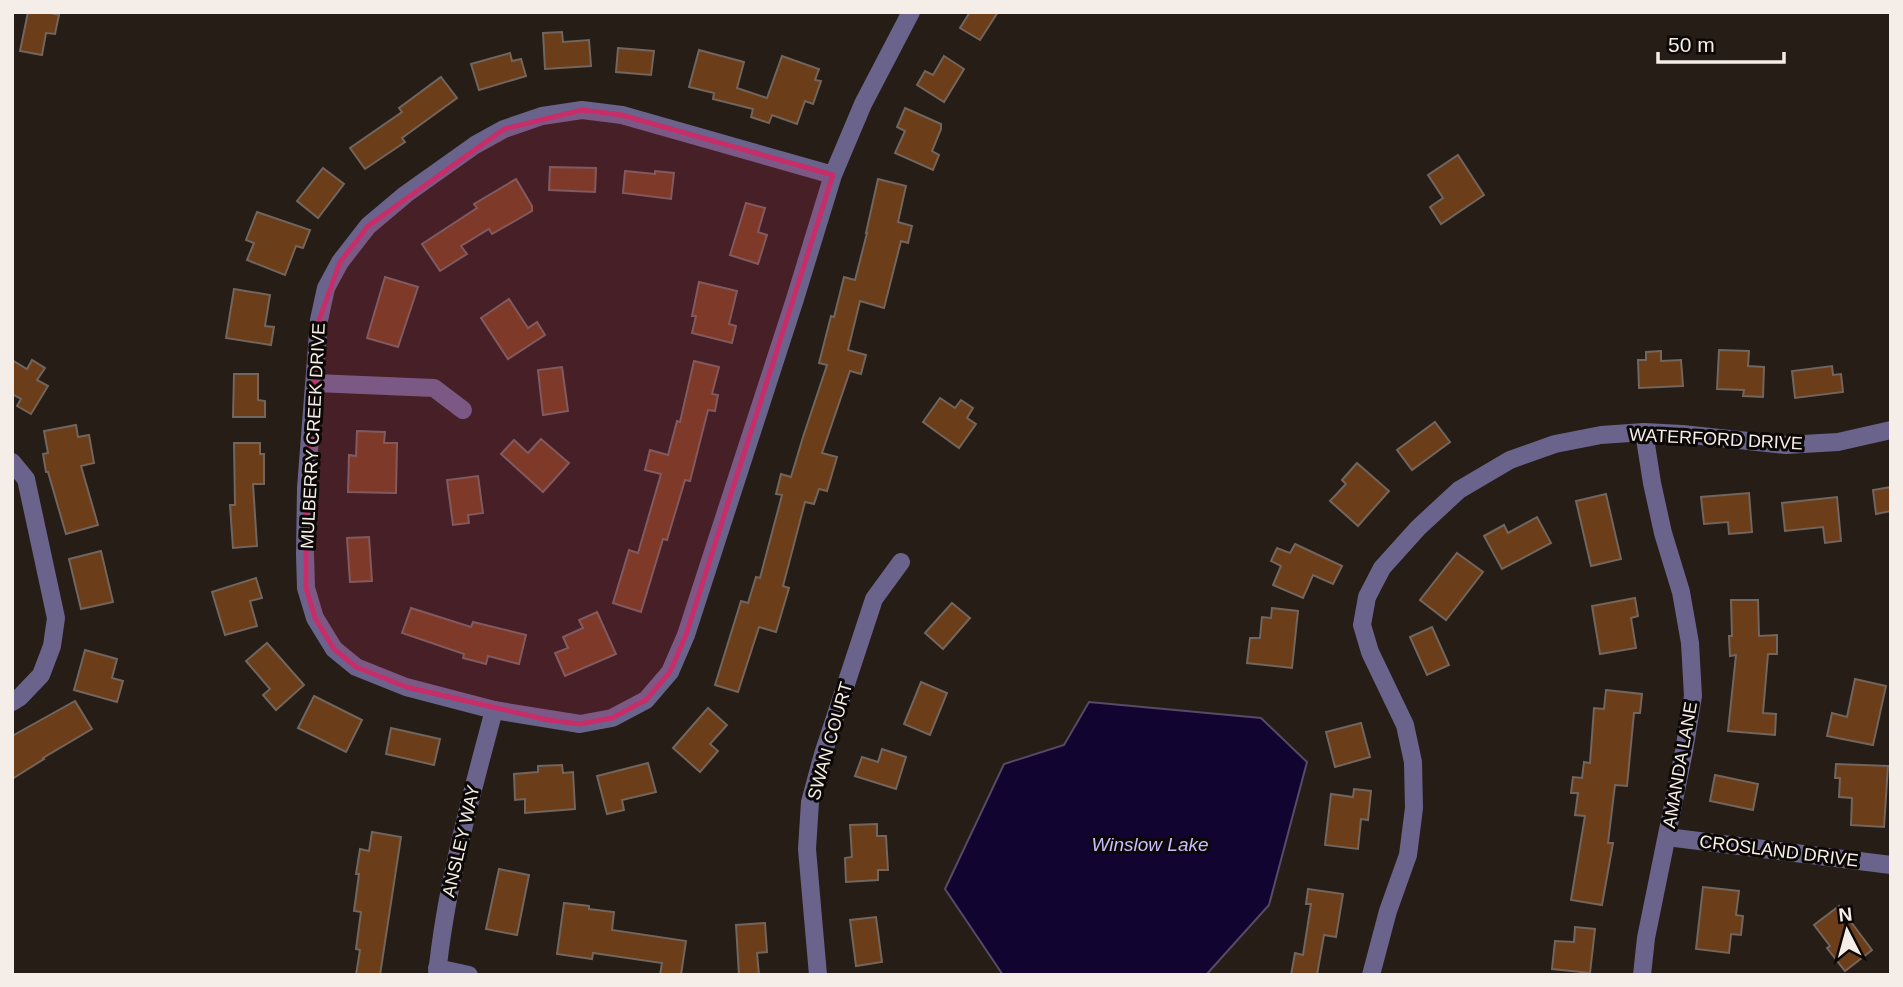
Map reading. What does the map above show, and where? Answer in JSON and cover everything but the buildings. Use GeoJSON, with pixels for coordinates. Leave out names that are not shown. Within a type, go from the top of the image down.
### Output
{"type":"FeatureCollection","features":[{"type":"Feature","properties":{"kind":"street","name":"MULBERRY CREEK DRIVE"},"geometry":{"type":"LineString","coordinates":[[834,175],[622,115],[582,110],[542,116],[504,129],[475,145],[406,194],[368,226],[340,262],[326,288],[319,320],[306,488],[306,588],[315,618],[334,649],[356,667],[407,687],[494,710],[580,724],[612,718],[646,700],[670,672],[686,635],[834,175],[863,104],[911,12]]}},
{"type":"Feature","properties":{"kind":"street"},"geometry":{"type":"LineString","coordinates":[[314,383],[434,388],[463,410]]}},
{"type":"Feature","properties":{"kind":"street","name":"WATERFORD DRIVE"},"geometry":{"type":"LineString","coordinates":[[1371,975],[1388,911],[1408,855],[1414,808],[1413,762],[1405,724],[1370,652],[1362,625],[1367,597],[1382,568],[1418,528],[1459,490],[1510,460],[1555,444],[1601,435],[1644,432],[1786,446],[1838,442],[1891,430]]}},
{"type":"Feature","properties":{"kind":"street","name":"AMANDA LANE"},"geometry":{"type":"LineString","coordinates":[[1642,975],[1646,938],[1693,696],[1690,643],[1681,592],[1663,533],[1644,432]]}},
{"type":"Feature","properties":{"kind":"street"},"geometry":{"type":"LineString","coordinates":[[12,462],[26,479],[56,618],[52,646],[41,675],[12,702]]}},
{"type":"Feature","properties":{"kind":"street","name":"SWAN COURT"},"geometry":{"type":"LineString","coordinates":[[818,975],[807,849],[810,802],[822,754],[874,600],[901,562]]}},
{"type":"Feature","properties":{"kind":"street","name":"ANSLEY WAY"},"geometry":{"type":"LineString","coordinates":[[437,971],[445,908],[494,710]]}},
{"type":"Feature","properties":{"kind":"street","name":"CROSLAND DRIVE"},"geometry":{"type":"LineString","coordinates":[[1667,837],[1891,865]]}},
{"type":"Feature","properties":{"kind":"street"},"geometry":{"type":"LineString","coordinates":[[437,971],[469,975]]}},
{"type":"Feature","properties":{"kind":"highlighted area"},"geometry":{"type":"Polygon","coordinates":[[[582,110],[622,115],[833,175],[686,635],[670,672],[646,700],[612,718],[580,724],[548,720],[406,687],[356,667],[334,649],[315,618],[306,588],[306,488],[319,320],[340,262],[368,226],[504,129],[582,110]]]}},
{"type":"Feature","properties":{"kind":"water","name":"Winslow Lake"},"geometry":{"type":"Polygon","coordinates":[[[1089,702],[1261,718],[1307,762],[1269,905],[1206,975],[1003,975],[945,889],[1004,764],[1064,745],[1089,702]]]}}]}
